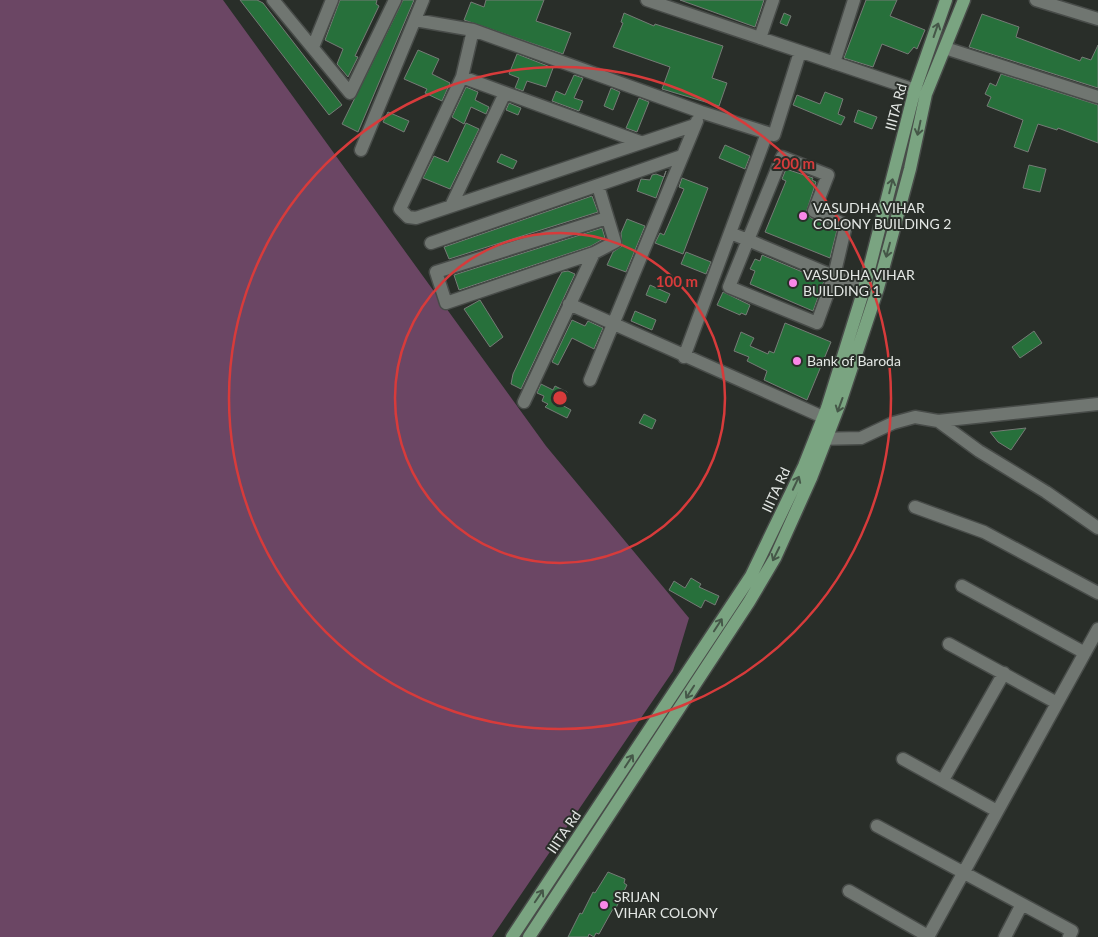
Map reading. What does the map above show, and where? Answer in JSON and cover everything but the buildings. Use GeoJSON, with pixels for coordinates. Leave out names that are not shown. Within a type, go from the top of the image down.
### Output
{"type":"FeatureCollection","features":[{"type":"Feature","properties":{"kind":"main road","name":"IIITA Rd"},"geometry":{"type":"LineString","coordinates":[[821,440],[823,417],[864,289],[946,0]]}},
{"type":"Feature","properties":{"kind":"main road","name":"IIITA Rd"},"geometry":{"type":"LineString","coordinates":[[512,937],[743,599],[775,558],[878,288],[910,169],[921,92],[945,48],[964,0]]}},
{"type":"Feature","properties":{"kind":"main road","name":"IIITA Rd"},"geometry":{"type":"LineString","coordinates":[[529,937],[743,599]]}},
{"type":"Feature","properties":{"kind":"street"},"geometry":{"type":"LineString","coordinates":[[273,0],[350,93],[395,0]]}},
{"type":"Feature","properties":{"kind":"street"},"geometry":{"type":"LineString","coordinates":[[313,47],[332,0]]}},
{"type":"Feature","properties":{"kind":"street"},"geometry":{"type":"LineString","coordinates":[[361,150],[424,0]]}},
{"type":"Feature","properties":{"kind":"street"},"geometry":{"type":"LineString","coordinates":[[647,0],[921,92]]}},
{"type":"Feature","properties":{"kind":"street"},"geometry":{"type":"LineString","coordinates":[[760,38],[773,0]]}},
{"type":"Feature","properties":{"kind":"street"},"geometry":{"type":"LineString","coordinates":[[834,63],[854,0]]}},
{"type":"Feature","properties":{"kind":"street"},"geometry":{"type":"LineString","coordinates":[[1036,0],[1098,19]]}},
{"type":"Feature","properties":{"kind":"street"},"geometry":{"type":"LineString","coordinates":[[415,20],[473,30],[701,112],[774,135],[800,52]]}},
{"type":"Feature","properties":{"kind":"street"},"geometry":{"type":"LineString","coordinates":[[473,30],[462,77],[400,209],[408,217],[416,218],[695,125]]}},
{"type":"Feature","properties":{"kind":"street"},"geometry":{"type":"LineString","coordinates":[[945,48],[1098,97]]}},
{"type":"Feature","properties":{"kind":"street"},"geometry":{"type":"LineString","coordinates":[[462,77],[640,142]]}},
{"type":"Feature","properties":{"kind":"street"},"geometry":{"type":"LineString","coordinates":[[450,206],[505,93]]}},
{"type":"Feature","properties":{"kind":"street"},"geometry":{"type":"LineString","coordinates":[[590,380],[701,112]]}},
{"type":"Feature","properties":{"kind":"street"},"geometry":{"type":"LineString","coordinates":[[684,357],[767,133]]}},
{"type":"Feature","properties":{"kind":"street"},"geometry":{"type":"LineString","coordinates":[[431,243],[682,156]]}},
{"type":"Feature","properties":{"kind":"street"},"geometry":{"type":"LineString","coordinates":[[782,157],[828,175],[814,211],[846,225],[834,276],[817,323],[729,287],[748,240],[782,157]]}},
{"type":"Feature","properties":{"kind":"street"},"geometry":{"type":"LineString","coordinates":[[598,186],[608,218],[615,242],[594,253],[446,303],[436,272],[608,218]]}},
{"type":"Feature","properties":{"kind":"street"},"geometry":{"type":"LineString","coordinates":[[730,233],[864,289]]}},
{"type":"Feature","properties":{"kind":"street"},"geometry":{"type":"LineString","coordinates":[[524,402],[594,253]]}},
{"type":"Feature","properties":{"kind":"street"},"geometry":{"type":"LineString","coordinates":[[569,304],[684,357],[823,417]]}},
{"type":"Feature","properties":{"kind":"street"},"geometry":{"type":"LineString","coordinates":[[821,440],[861,438],[893,423],[915,417],[938,421],[1098,404]]}},
{"type":"Feature","properties":{"kind":"street"},"geometry":{"type":"LineString","coordinates":[[938,421],[979,452],[1046,492],[1098,528]]}},
{"type":"Feature","properties":{"kind":"street"},"geometry":{"type":"LineString","coordinates":[[915,506],[984,532],[1098,593]]}},
{"type":"Feature","properties":{"kind":"street"},"geometry":{"type":"LineString","coordinates":[[962,586],[1085,653]]}},
{"type":"Feature","properties":{"kind":"street"},"geometry":{"type":"LineString","coordinates":[[849,891],[928,936],[1098,629]]}},
{"type":"Feature","properties":{"kind":"street"},"geometry":{"type":"LineString","coordinates":[[949,644],[1057,703]]}},
{"type":"Feature","properties":{"kind":"street"},"geometry":{"type":"LineString","coordinates":[[943,780],[1004,673]]}},
{"type":"Feature","properties":{"kind":"street"},"geometry":{"type":"LineString","coordinates":[[903,759],[997,811]]}},
{"type":"Feature","properties":{"kind":"street"},"geometry":{"type":"LineString","coordinates":[[877,826],[1072,931],[1068,937]]}},
{"type":"Feature","properties":{"kind":"street"},"geometry":{"type":"LineString","coordinates":[[1005,937],[1022,904]]}},
{"type":"Feature","properties":{"kind":"shaded area"},"geometry":{"type":"Polygon","coordinates":[[[0,0],[223,0],[546,446],[689,618],[673,671],[492,937],[0,937],[0,0]]]}},
{"type":"Feature","properties":{"kind":"place","name":"VASUDHA VIHAR COLONY BUILDING 2"},"geometry":{"type":"Point","coordinates":[803,216]}},
{"type":"Feature","properties":{"kind":"place","name":"VASUDHA VIHAR BUILDING 1"},"geometry":{"type":"Point","coordinates":[793,283]}},
{"type":"Feature","properties":{"kind":"place","name":"Bank of Baroda"},"geometry":{"type":"Point","coordinates":[797,361]}},
{"type":"Feature","properties":{"kind":"place","name":"SRIJAN VIHAR COLONY"},"geometry":{"type":"Point","coordinates":[604,905]}}]}
